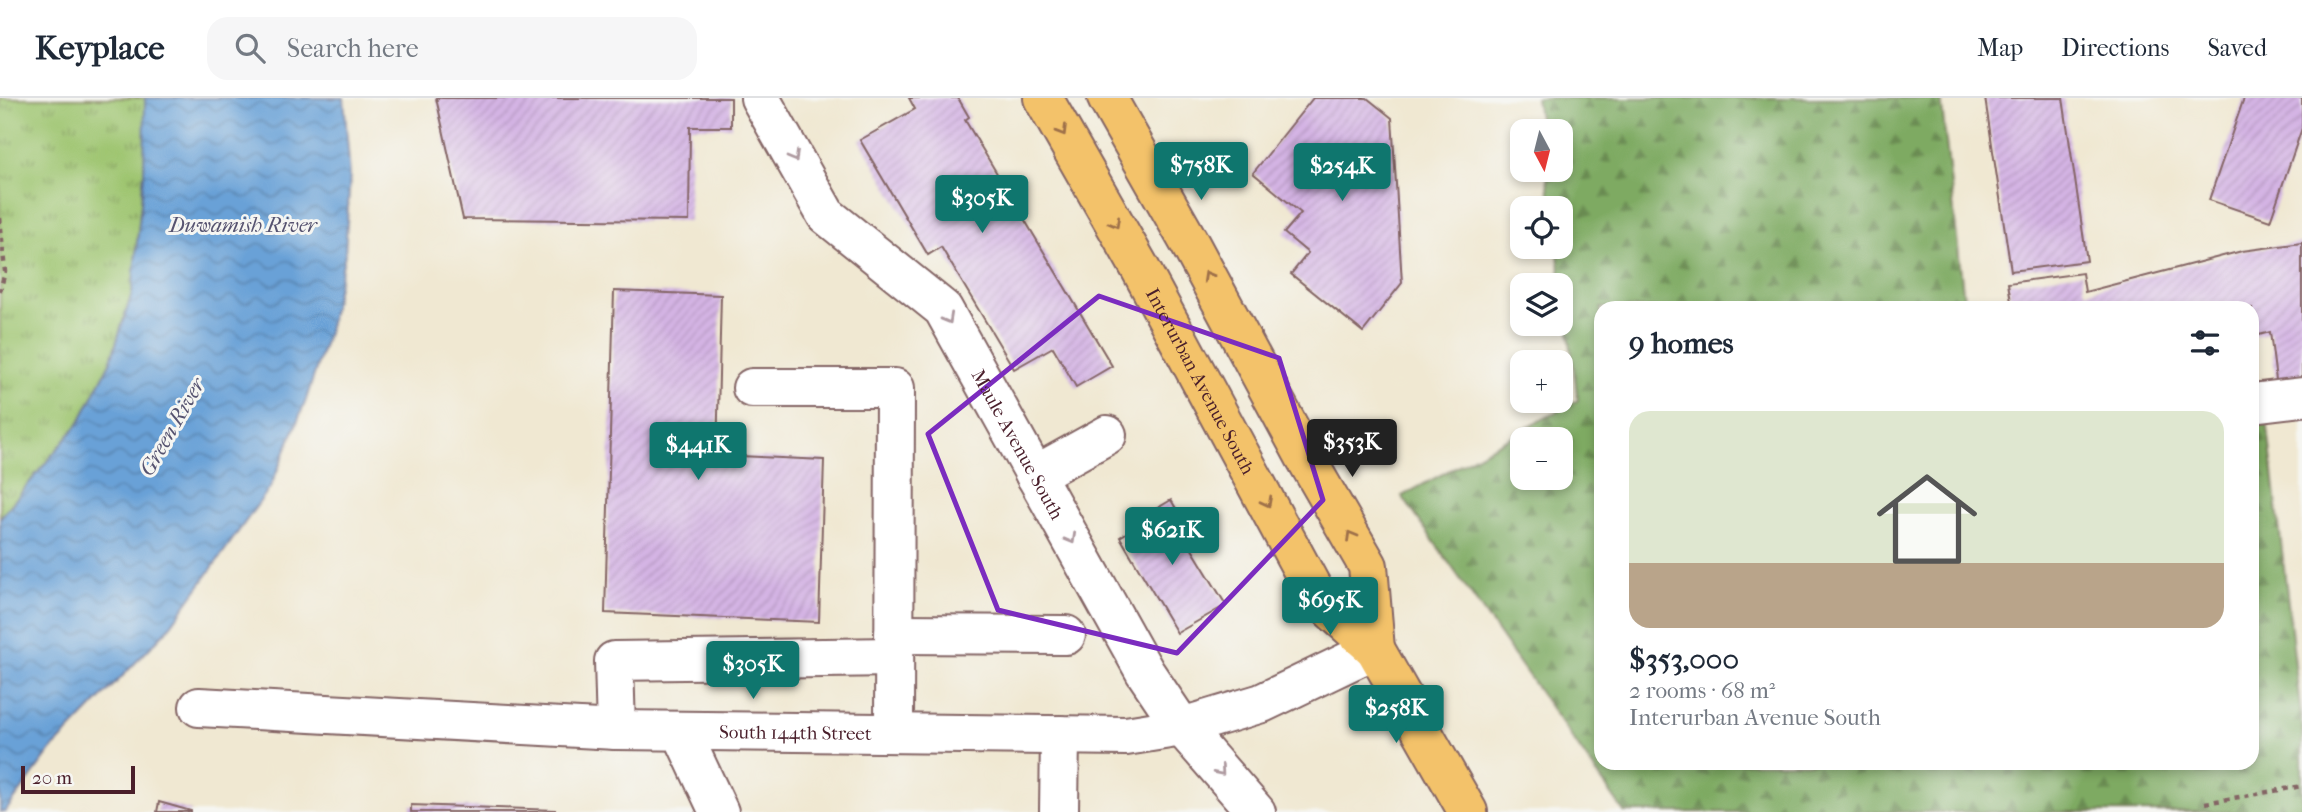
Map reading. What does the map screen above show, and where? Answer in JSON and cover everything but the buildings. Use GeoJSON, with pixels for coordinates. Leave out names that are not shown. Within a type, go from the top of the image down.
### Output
{"type":"FeatureCollection","features":[{"type":"Feature","properties":{"kind":"main road","name":"Interurban Avenue South"},"geometry":{"type":"LineString","coordinates":[[1043,98],[1140,268],[1317,597],[1375,649],[1468,812]]}},
{"type":"Feature","properties":{"kind":"main road","name":"Interurban Avenue South"},"geometry":{"type":"LineString","coordinates":[[1107,98],[1368,566],[1375,649]]}},
{"type":"Feature","properties":{"kind":"street","name":"Maule Avenue South"},"geometry":{"type":"LineString","coordinates":[[760,98],[826,215],[943,309],[1145,672],[1182,727],[1256,812]]}},
{"type":"Feature","properties":{"kind":"street"},"geometry":{"type":"LineString","coordinates":[[752,388],[895,388],[894,732]]}},
{"type":"Feature","properties":{"kind":"street"},"geometry":{"type":"LineString","coordinates":[[2259,402],[2302,397]]}},
{"type":"Feature","properties":{"kind":"street"},"geometry":{"type":"LineString","coordinates":[[1035,475],[1107,435]]}},
{"type":"Feature","properties":{"kind":"street"},"geometry":{"type":"LineString","coordinates":[[615,730],[614,661],[1066,635]]}},
{"type":"Feature","properties":{"kind":"street","name":"South 144th Street"},"geometry":{"type":"LineString","coordinates":[[199,707],[615,730],[1126,736],[1182,727],[1262,704],[1375,649]]}},
{"type":"Feature","properties":{"kind":"street"},"geometry":{"type":"LineString","coordinates":[[681,731],[719,812]]}},
{"type":"Feature","properties":{"kind":"street"},"geometry":{"type":"LineString","coordinates":[[1059,812],[1060,735]]}},
{"type":"Feature","properties":{"kind":"path"},"geometry":{"type":"LineString","coordinates":[[0,218],[5,272],[0,290]]}},
{"type":"Feature","properties":{"kind":"path"},"geometry":{"type":"LineString","coordinates":[[2205,803],[2302,786]]}},
{"type":"Feature","properties":{"kind":"highlighted area"},"geometry":{"type":"Polygon","coordinates":[[[1099,296],[1279,358],[1323,500],[1177,653],[998,610],[928,434],[1099,296]]]}},
{"type":"Feature","properties":{"kind":"green space"},"geometry":{"type":"Polygon","coordinates":[[[0,98],[145,98],[146,104],[144,173],[132,293],[110,363],[80,422],[0,518],[0,98]]]}},
{"type":"Feature","properties":{"kind":"green space"},"geometry":{"type":"Polygon","coordinates":[[[1536,98],[1941,98],[1964,301],[1594,301],[1594,769],[1402,496],[1510,437],[1510,490],[1573,490],[1573,427],[1528,427],[1554,413],[1573,413],[1573,403],[1578,400],[1569,336],[1573,336],[1573,273],[1561,273],[1559,259],[1573,259],[1573,196],[1549,196],[1548,182],[1573,182],[1573,119],[1539,119],[1536,98]]]}},
{"type":"Feature","properties":{"kind":"green space"},"geometry":{"type":"Polygon","coordinates":[[[2267,420],[2302,725],[2302,812],[1624,812],[1594,770],[2259,770],[2259,421],[2267,420]]]}},
{"type":"Feature","properties":{"kind":"water","name":"Duwamish River"},"geometry":{"type":"Polygon","coordinates":[[[145,98],[344,98],[350,176],[345,254],[328,332],[305,403],[271,486],[169,628],[52,749],[5,812],[0,812],[0,518],[80,422],[110,363],[132,293],[144,173],[145,98]]]}},
{"type":"Feature","properties":{"kind":"water label","name":"Green River"},"geometry":{"type":"Point","coordinates":[172,427]}}]}
